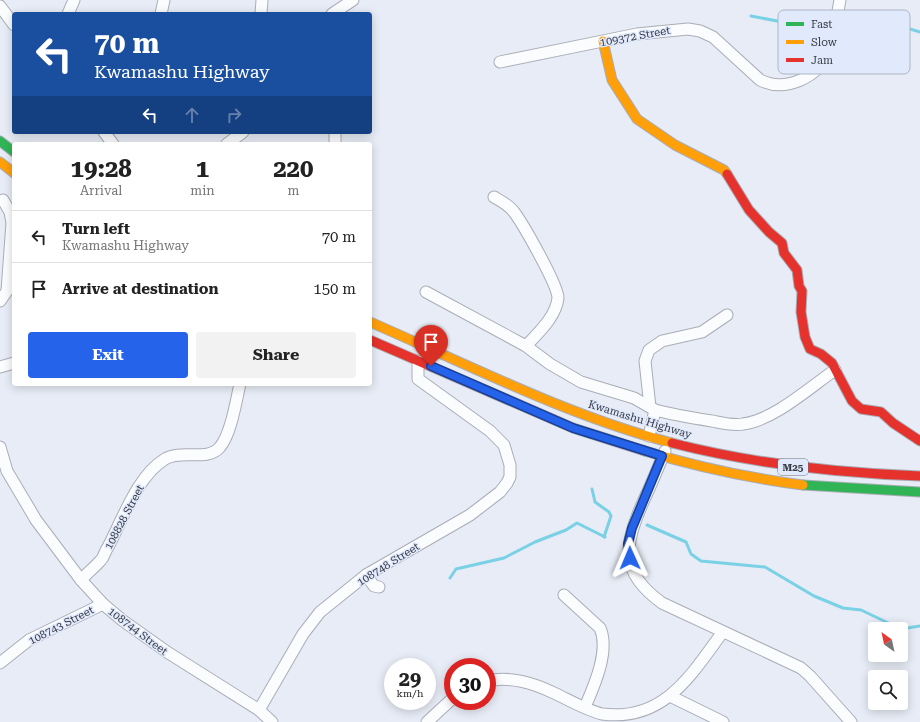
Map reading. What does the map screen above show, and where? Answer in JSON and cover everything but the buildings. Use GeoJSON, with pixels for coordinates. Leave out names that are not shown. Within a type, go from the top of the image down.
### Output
{"type":"FeatureCollection","features":[{"type":"Feature","properties":{"kind":"main road"},"geometry":{"type":"LineString","coordinates":[[603,41],[610,74],[626,103],[638,119],[649,129],[675,146],[711,162],[724,170],[749,210],[769,232],[782,243],[784,253],[797,270],[799,286],[802,291],[801,312],[805,337],[810,349],[832,363],[852,401],[861,409],[881,412],[893,424],[906,430],[920,441]]}},
{"type":"Feature","properties":{"kind":"main road"},"geometry":{"type":"LineString","coordinates":[[0,141],[12,150]]}},
{"type":"Feature","properties":{"kind":"main road"},"geometry":{"type":"LineString","coordinates":[[0,162],[12,171]]}},
{"type":"Feature","properties":{"kind":"main road","name":"Kwamashu Highway"},"geometry":{"type":"LineString","coordinates":[[372,323],[577,412],[668,442],[726,456],[781,466],[858,474],[920,476]]}},
{"type":"Feature","properties":{"kind":"main road","name":"M25"},"geometry":{"type":"LineString","coordinates":[[372,341],[573,428],[690,465],[768,480],[848,489],[920,492]]}},
{"type":"Feature","properties":{"kind":"street"},"geometry":{"type":"LineString","coordinates":[[69,12],[74,0]]}},
{"type":"Feature","properties":{"kind":"street"},"geometry":{"type":"LineString","coordinates":[[161,12],[164,0]]}},
{"type":"Feature","properties":{"kind":"street"},"geometry":{"type":"LineString","coordinates":[[260,12],[262,0]]}},
{"type":"Feature","properties":{"kind":"street"},"geometry":{"type":"LineString","coordinates":[[335,12],[353,0]]}},
{"type":"Feature","properties":{"kind":"street","name":"109372 Street"},"geometry":{"type":"LineString","coordinates":[[838,10],[840,0]]}},
{"type":"Feature","properties":{"kind":"street"},"geometry":{"type":"LineString","coordinates":[[0,6],[12,22]]}},
{"type":"Feature","properties":{"kind":"street","name":"109372 Street"},"geometry":{"type":"LineString","coordinates":[[500,62],[657,31],[688,29],[700,31],[714,37],[760,80],[767,84],[782,86],[793,84],[810,74]]}},
{"type":"Feature","properties":{"kind":"street"},"geometry":{"type":"LineString","coordinates":[[230,142],[240,134]]}},
{"type":"Feature","properties":{"kind":"street"},"geometry":{"type":"LineString","coordinates":[[494,197],[513,211],[533,243],[557,293],[556,304],[546,324],[526,346]]}},
{"type":"Feature","properties":{"kind":"street"},"geometry":{"type":"LineString","coordinates":[[0,301],[6,291],[12,223],[10,212],[3,200]]}},
{"type":"Feature","properties":{"kind":"street"},"geometry":{"type":"LineString","coordinates":[[426,292],[526,346],[550,364],[581,382],[634,398],[652,409],[693,419],[724,424],[741,425],[751,423],[776,411],[835,370]]}},
{"type":"Feature","properties":{"kind":"street"},"geometry":{"type":"LineString","coordinates":[[649,436],[652,409],[645,361],[649,350],[662,341],[702,332],[727,315]]}},
{"type":"Feature","properties":{"kind":"street","name":"108748 Street"},"geometry":{"type":"LineString","coordinates":[[259,710],[312,621],[337,597],[366,575],[470,515],[500,492],[507,483],[510,476],[508,454],[504,445],[490,431],[418,379],[418,361]]}},
{"type":"Feature","properties":{"kind":"street"},"geometry":{"type":"LineString","coordinates":[[0,367],[12,364]]}},
{"type":"Feature","properties":{"kind":"street","name":"108828 Street"},"geometry":{"type":"LineString","coordinates":[[81,580],[101,560],[132,499],[142,482],[156,466],[164,459],[173,456],[210,453],[221,447],[229,427],[239,386]]}},
{"type":"Feature","properties":{"kind":"street"},"geometry":{"type":"LineString","coordinates":[[668,442],[632,528],[628,544],[630,558],[636,577],[646,591],[662,604],[722,633],[801,668],[851,722]]}},
{"type":"Feature","properties":{"kind":"street","name":"108744 Street"},"geometry":{"type":"LineString","coordinates":[[0,447],[7,471],[30,510],[81,580],[103,604],[122,620],[166,652],[259,710],[269,721]]}},
{"type":"Feature","properties":{"kind":"street"},"geometry":{"type":"LineString","coordinates":[[366,575],[374,586],[379,587]]}},
{"type":"Feature","properties":{"kind":"street"},"geometry":{"type":"LineString","coordinates":[[564,595],[600,628],[602,634],[600,664],[596,681],[585,707]]}},
{"type":"Feature","properties":{"kind":"street","name":"108743 Street"},"geometry":{"type":"LineString","coordinates":[[0,663],[29,640],[103,604]]}},
{"type":"Feature","properties":{"kind":"street"},"geometry":{"type":"LineString","coordinates":[[496,679],[516,679],[542,687],[601,713],[617,715],[641,713],[657,707],[672,697],[685,684],[722,633]]}},
{"type":"Feature","properties":{"kind":"street"},"geometry":{"type":"LineString","coordinates":[[672,697],[723,722]]}},
{"type":"Feature","properties":{"kind":"street"},"geometry":{"type":"LineString","coordinates":[[429,721],[444,707]]}},
{"type":"Feature","properties":{"kind":"waterway"},"geometry":{"type":"LineString","coordinates":[[751,16],[778,21]]}},
{"type":"Feature","properties":{"kind":"waterway"},"geometry":{"type":"LineString","coordinates":[[910,29],[920,32]]}},
{"type":"Feature","properties":{"kind":"waterway"},"geometry":{"type":"LineString","coordinates":[[592,489],[595,502],[609,512],[611,516],[604,537]]}},
{"type":"Feature","properties":{"kind":"waterway"},"geometry":{"type":"LineString","coordinates":[[450,578],[456,569],[504,558],[535,542],[566,530],[577,523],[605,537]]}},
{"type":"Feature","properties":{"kind":"waterway"},"geometry":{"type":"LineString","coordinates":[[647,525],[686,542],[691,554],[701,561],[765,567],[814,596],[843,608],[861,610],[901,629],[920,626]]}},
{"type":"Feature","properties":{"kind":"traffic: fast"},"geometry":{"type":"LineString","coordinates":[[0,141],[12,150]]}},
{"type":"Feature","properties":{"kind":"traffic: fast"},"geometry":{"type":"LineString","coordinates":[[803,485],[920,492]]}},
{"type":"Feature","properties":{"kind":"traffic: slow"},"geometry":{"type":"LineString","coordinates":[[603,41],[612,80],[637,119],[675,145],[724,170],[727,174]]}},
{"type":"Feature","properties":{"kind":"traffic: slow"},"geometry":{"type":"LineString","coordinates":[[0,162],[12,171]]}},
{"type":"Feature","properties":{"kind":"traffic: slow"},"geometry":{"type":"LineString","coordinates":[[372,323],[557,404],[633,432],[672,443]]}},
{"type":"Feature","properties":{"kind":"traffic: slow"},"geometry":{"type":"LineString","coordinates":[[645,451],[723,471],[803,485]]}},
{"type":"Feature","properties":{"kind":"traffic: jam"},"geometry":{"type":"LineString","coordinates":[[727,174],[749,210],[769,232],[782,243],[784,253],[797,270],[799,286],[802,291],[801,312],[805,337],[810,349],[821,354],[832,363],[852,401],[861,409],[881,412],[893,423],[920,441]]}},
{"type":"Feature","properties":{"kind":"traffic: jam"},"geometry":{"type":"LineString","coordinates":[[372,341],[573,428],[645,451]]}},
{"type":"Feature","properties":{"kind":"traffic: jam"},"geometry":{"type":"LineString","coordinates":[[672,443],[764,462],[857,473],[920,476]]}},
{"type":"Feature","properties":{"kind":"route"},"geometry":{"type":"LineString","coordinates":[[431,366],[573,428],[608,441],[662,456],[632,528],[628,544],[630,558]]}}]}
